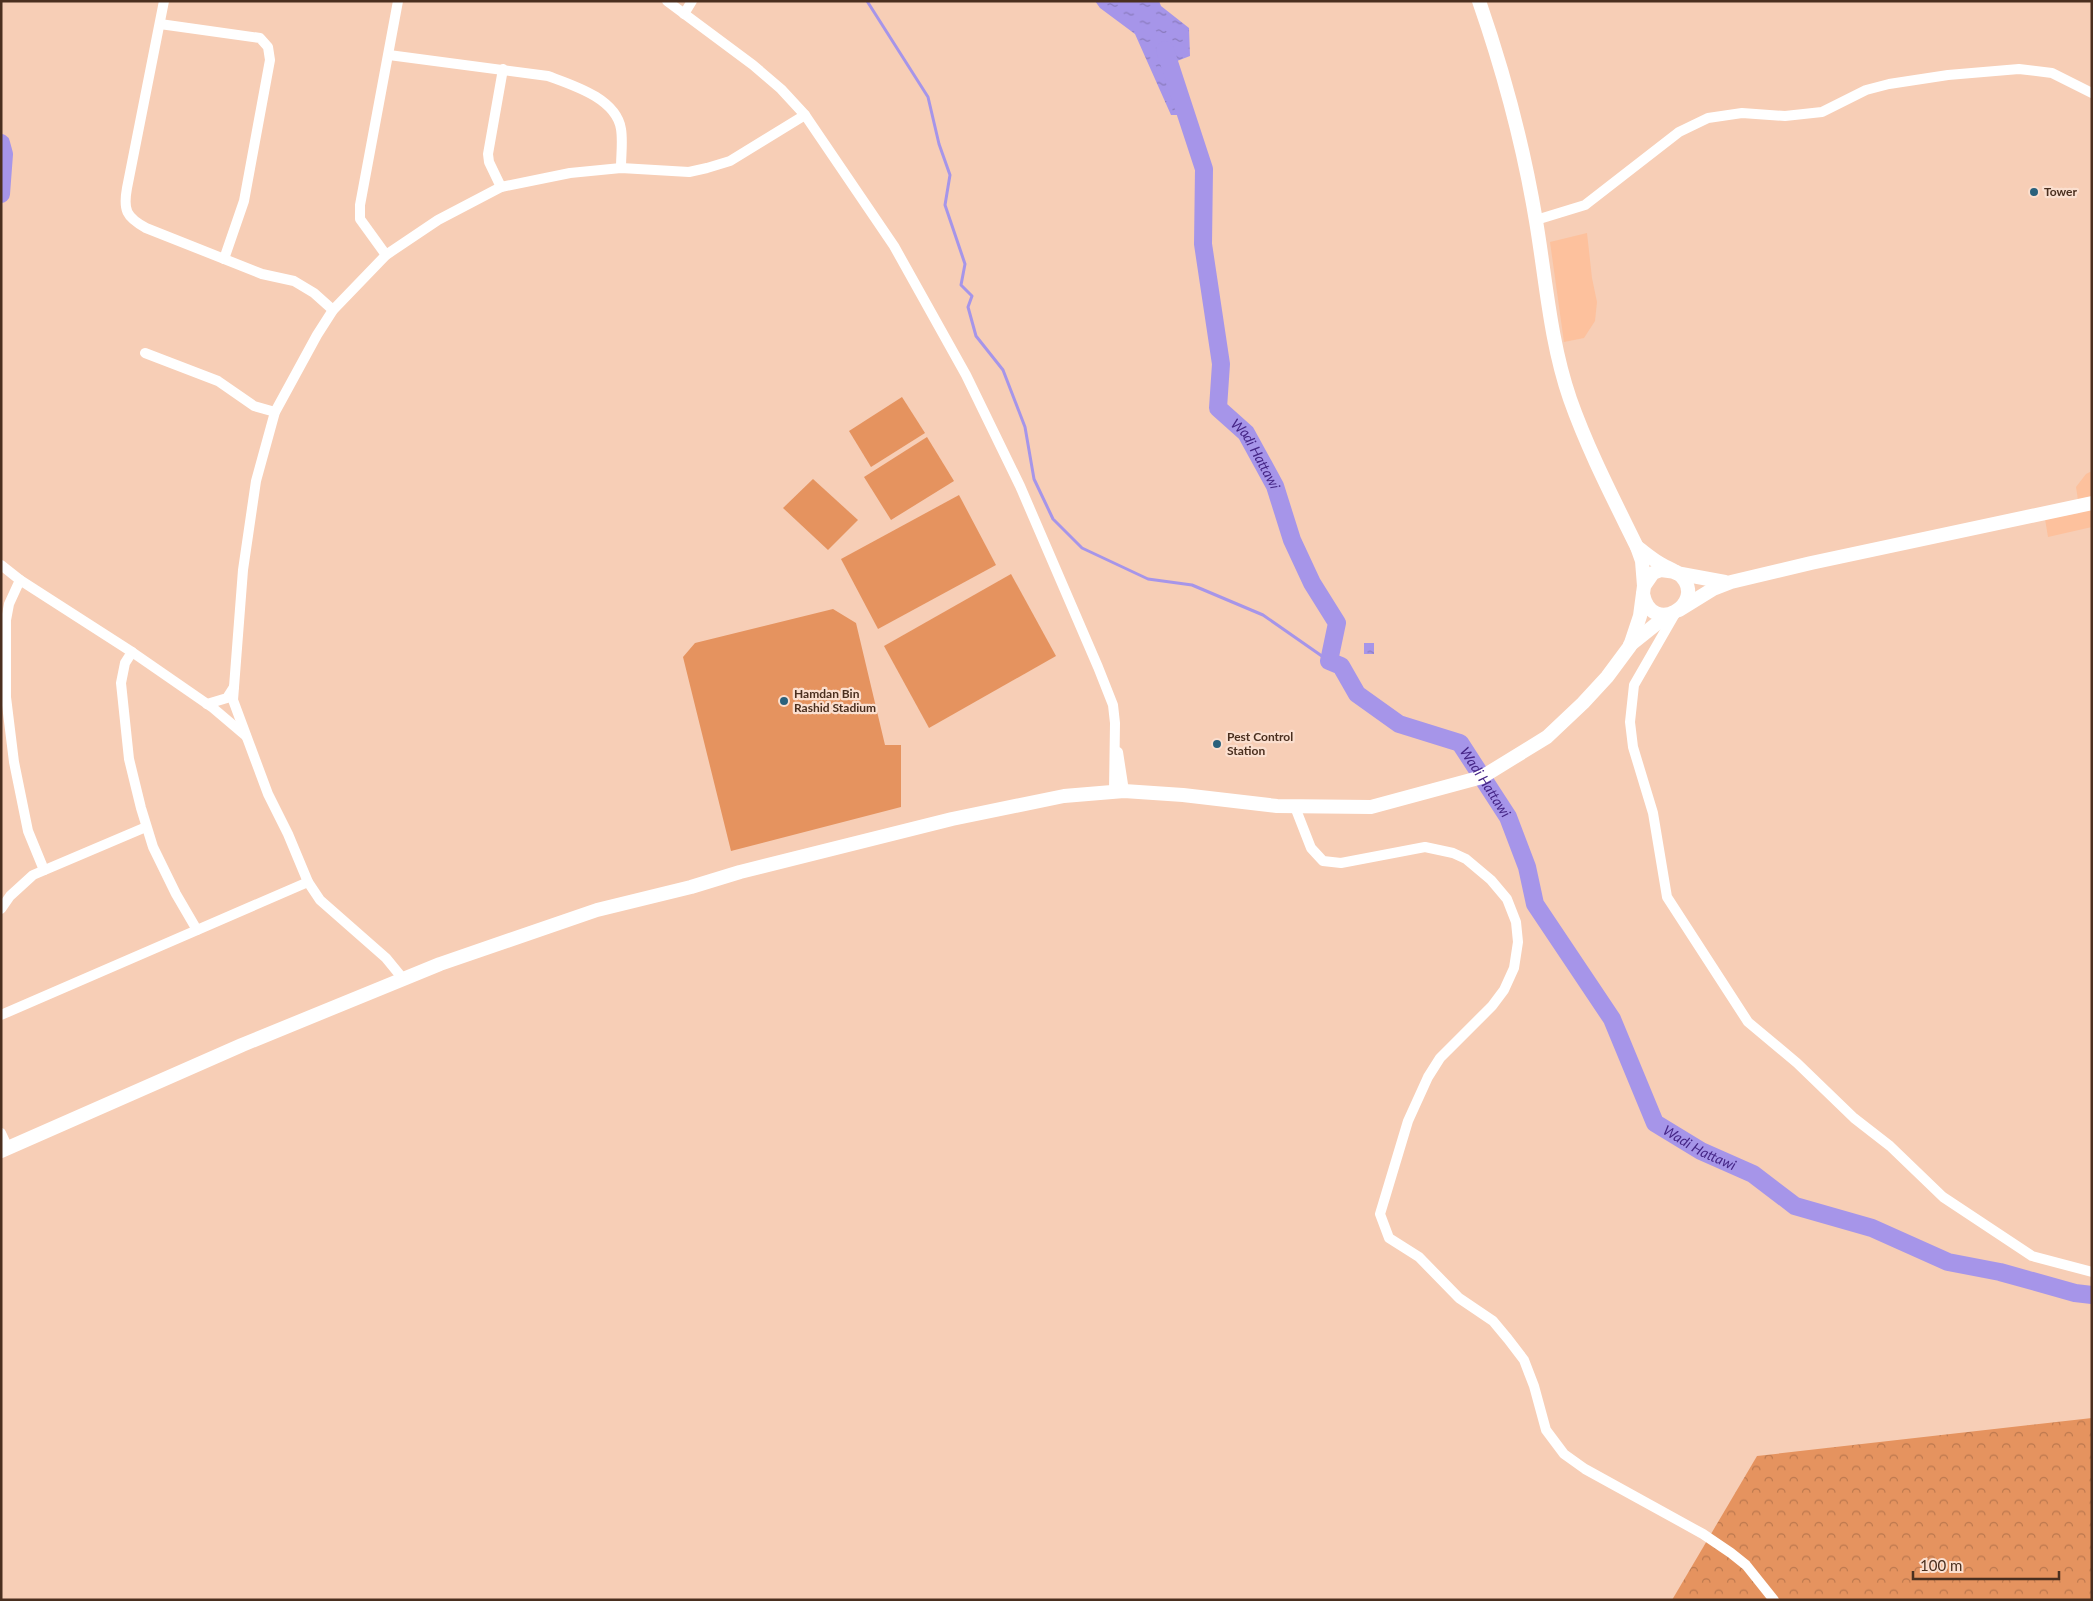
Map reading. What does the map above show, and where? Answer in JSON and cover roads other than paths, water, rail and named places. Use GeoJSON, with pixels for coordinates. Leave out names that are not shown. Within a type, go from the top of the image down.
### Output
{"type":"FeatureCollection","features":[{"type":"Feature","properties":{"kind":"street"},"geometry":{"type":"LineString","coordinates":[[164,1],[125,201],[127,212],[132,220],[146,228],[262,274],[294,281],[314,293],[333,310]]}},
{"type":"Feature","properties":{"kind":"street"},"geometry":{"type":"LineString","coordinates":[[386,255],[360,219],[363,187],[398,1]]}},
{"type":"Feature","properties":{"kind":"street"},"geometry":{"type":"LineString","coordinates":[[667,1],[782,89],[804,115],[894,246],[966,375],[1020,486],[1098,667],[1113,705],[1119,791]]}},
{"type":"Feature","properties":{"kind":"street"},"geometry":{"type":"LineString","coordinates":[[684,14],[692,1]]}},
{"type":"Feature","properties":{"kind":"street"},"geometry":{"type":"LineString","coordinates":[[1479,1],[1523,154],[1536,220],[1553,334],[1570,398],[1595,459],[1637,546],[1642,561],[1644,600],[1653,611],[1666,615],[1676,612]]}},
{"type":"Feature","properties":{"kind":"street"},"geometry":{"type":"LineString","coordinates":[[160,24],[260,38],[268,47],[270,60],[244,201],[224,259]]}},
{"type":"Feature","properties":{"kind":"street"},"geometry":{"type":"LineString","coordinates":[[389,55],[548,76],[567,83],[603,102],[614,112],[620,128],[622,168]]}},
{"type":"Feature","properties":{"kind":"street"},"geometry":{"type":"LineString","coordinates":[[501,187],[488,154],[503,69]]}},
{"type":"Feature","properties":{"kind":"street"},"geometry":{"type":"LineString","coordinates":[[1536,220],[1585,205],[1679,132],[1708,118],[1742,113],[1784,116],[1822,112],[1866,90],[1889,84],[2019,69],[2052,73],[2092,93]]}},
{"type":"Feature","properties":{"kind":"street"},"geometry":{"type":"LineString","coordinates":[[404,980],[386,958],[320,900],[308,882],[288,834],[268,794],[233,700],[243,570],[256,481],[275,412],[317,335],[333,310],[386,255],[438,220],[501,187],[570,173],[622,168],[689,172],[707,168],[730,161],[804,115]]}},
{"type":"Feature","properties":{"kind":"street"},"geometry":{"type":"LineString","coordinates":[[145,353],[218,381],[254,406],[275,412]]}},
{"type":"Feature","properties":{"kind":"street"},"geometry":{"type":"LineString","coordinates":[[1,1133],[4,1150],[242,1045],[440,964],[597,910],[952,818],[1064,796],[1119,791],[1183,795],[1277,806],[1371,807],[1482,777],[1547,736],[1608,677],[1630,646],[1660,621],[1713,588],[1811,563],[2092,502]]}},
{"type":"Feature","properties":{"kind":"street"},"geometry":{"type":"LineString","coordinates":[[1637,546],[1658,563],[1682,577],[1688,591],[1684,605],[1676,612],[1634,685],[1630,722],[1633,747],[1653,813],[1667,898],[1748,1022],[1797,1063],[1854,1118],[1890,1146],[1943,1197],[2032,1256],[2092,1272]]}},
{"type":"Feature","properties":{"kind":"street"},"geometry":{"type":"LineString","coordinates":[[1,565],[20,580],[132,652],[207,704],[247,736]]}},
{"type":"Feature","properties":{"kind":"street"},"geometry":{"type":"LineString","coordinates":[[1630,646],[1640,616],[1643,590],[1653,574],[1660,570],[1711,581],[1731,582]]}},
{"type":"Feature","properties":{"kind":"street"},"geometry":{"type":"LineString","coordinates":[[20,580],[9,604],[6,620],[6,697],[14,762],[28,831],[44,870]]}},
{"type":"Feature","properties":{"kind":"street"},"geometry":{"type":"LineString","coordinates":[[132,652],[125,663],[121,683],[129,759],[153,847],[176,894],[198,930]]}},
{"type":"Feature","properties":{"kind":"street"},"geometry":{"type":"LineString","coordinates":[[207,704],[227,698],[234,686]]}},
{"type":"Feature","properties":{"kind":"street"},"geometry":{"type":"LineString","coordinates":[[1295,806],[1311,848],[1323,861],[1340,863],[1425,847],[1453,853],[1466,859],[1491,880],[1507,900],[1516,922],[1518,942],[1514,968],[1504,990],[1492,1006],[1440,1058],[1428,1077],[1408,1121],[1380,1214],[1390,1238],[1420,1257],[1459,1298],[1493,1321],[1508,1339],[1524,1360],[1534,1386],[1546,1430],[1564,1454],[1585,1469],[1703,1534],[1731,1553],[1746,1565],[1774,1600]]}},
{"type":"Feature","properties":{"kind":"street"},"geometry":{"type":"LineString","coordinates":[[1,909],[10,896],[33,875],[146,827]]}},
{"type":"Feature","properties":{"kind":"street"},"geometry":{"type":"LineString","coordinates":[[1,1015],[308,882]]}},
{"type":"Feature","properties":{"kind":"water"},"geometry":{"type":"Polygon","coordinates":[[[1095,1],[1159,1],[1161,6],[1189,28],[1190,56],[1177,61],[1169,77],[1180,93],[1186,115],[1171,115],[1135,34],[1100,8],[1095,1]]]}},
{"type":"Feature","properties":{"kind":"water"},"geometry":{"type":"Polygon","coordinates":[[[1364,643],[1374,643],[1374,654],[1364,654],[1364,643]]]}},
{"type":"Feature","properties":{"kind":"waterway"},"geometry":{"type":"LineString","coordinates":[[867,1],[928,97],[939,144],[950,175],[945,205],[965,264],[961,285],[972,296],[968,307],[976,336],[1003,370],[1025,427],[1034,479],[1053,519],[1082,548],[1148,579],[1192,585],[1263,615],[1329,661]]}},
{"type":"Feature","properties":{"kind":"waterway","name":"Wadi Hattawi"},"geometry":{"type":"LineString","coordinates":[[1165,50],[1204,169],[1203,244],[1221,364],[1218,408],[1246,433],[1275,486],[1292,540],[1312,583],[1337,623],[1329,661],[1341,666],[1357,694],[1399,724],[1460,743],[1508,817],[1527,867],[1535,904],[1612,1019],[1655,1123],[1701,1151],[1753,1174],[1795,1206],[1872,1228],[1948,1262],[2000,1272],[2075,1293],[2092,1295]]}},
{"type":"Feature","properties":{"kind":"waterway"},"geometry":{"type":"LineString","coordinates":[[1,143],[4,154],[1,194]]}},
{"type":"Feature","properties":{"kind":"place","name":"Tower"},"geometry":{"type":"Point","coordinates":[2034,192]}},
{"type":"Feature","properties":{"kind":"place","name":"Hamdan Bin Rashid Stadium"},"geometry":{"type":"Point","coordinates":[784,701]}},
{"type":"Feature","properties":{"kind":"place","name":"Pest Control Station"},"geometry":{"type":"Point","coordinates":[1217,744]}}]}
